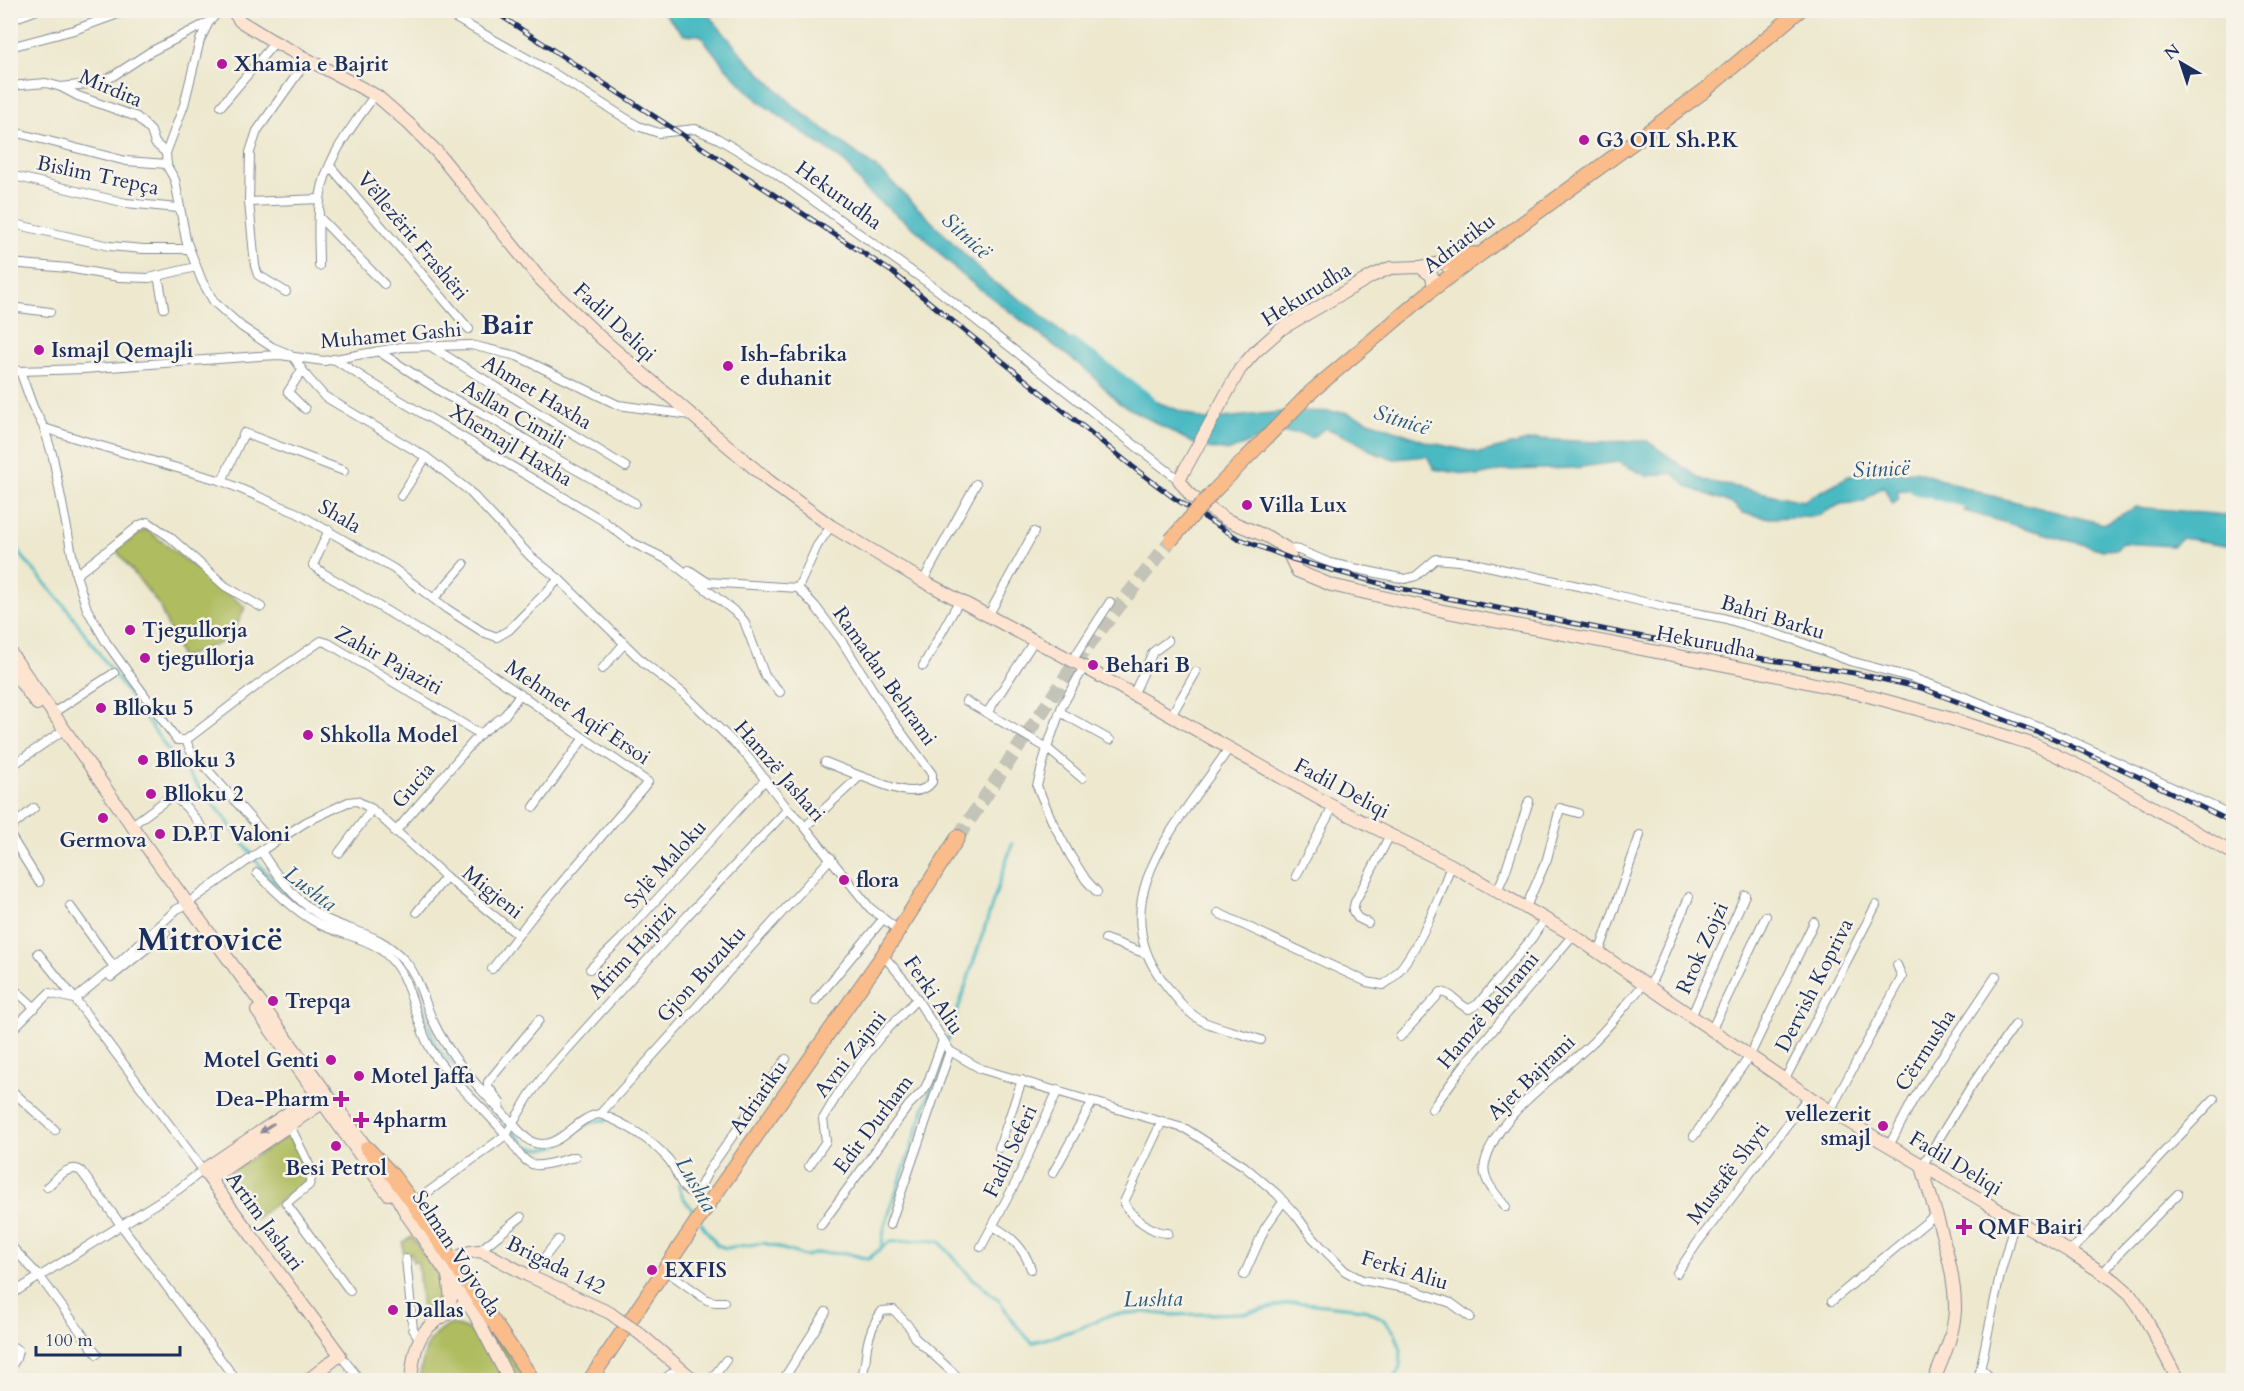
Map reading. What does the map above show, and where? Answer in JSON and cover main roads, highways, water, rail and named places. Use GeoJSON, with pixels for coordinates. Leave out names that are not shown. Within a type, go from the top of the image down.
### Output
{"type":"FeatureCollection","features":[{"type":"Feature","properties":{"kind":"main road","name":"Adriatiku"},"geometry":{"type":"LineString","coordinates":[[1171,540],[1214,490],[1312,391],[1434,288],[1704,91],[1800,10]]}},
{"type":"Feature","properties":{"kind":"main road"},"geometry":{"type":"LineString","coordinates":[[1444,262],[1479,253]]}},
{"type":"Feature","properties":{"kind":"main road","name":"Adriatiku"},"geometry":{"type":"LineString","coordinates":[[590,1380],[714,1196],[883,955],[958,837]]}},
{"type":"Feature","properties":{"kind":"main road"},"geometry":{"type":"LineString","coordinates":[[367,1148],[393,1176],[410,1209],[452,1259],[533,1380]]}},
{"type":"Feature","properties":{"kind":"water"},"geometry":{"type":"Polygon","coordinates":[[[662,11],[705,11],[746,59],[796,108],[883,173],[990,280],[1032,307],[1116,380],[1149,399],[1204,420],[1292,411],[1344,412],[1427,442],[1479,453],[1536,439],[1596,442],[1647,441],[1702,480],[1803,501],[1849,476],[1915,471],[1988,495],[2104,524],[2136,507],[2224,515],[2233,520],[2233,546],[2182,538],[2172,546],[2122,543],[2117,549],[2103,550],[1964,511],[1970,503],[1962,492],[1941,490],[1935,500],[1916,489],[1897,491],[1899,498],[1893,504],[1883,486],[1863,502],[1841,504],[1817,516],[1770,518],[1743,513],[1733,504],[1688,487],[1673,473],[1647,476],[1618,462],[1574,468],[1505,470],[1477,476],[1434,469],[1427,456],[1395,459],[1375,453],[1354,440],[1326,428],[1311,438],[1301,433],[1271,433],[1230,451],[1200,447],[1119,403],[1089,372],[959,273],[921,234],[866,191],[846,163],[758,101],[726,68],[700,35],[684,35],[662,11]]]}},
{"type":"Feature","properties":{"kind":"waterway","name":"Sitnicë"},"geometry":{"type":"LineString","coordinates":[[1072,346],[1148,402]]}},
{"type":"Feature","properties":{"kind":"waterway","name":"Sitnicë"},"geometry":{"type":"LineString","coordinates":[[1917,487],[1988,505]]}},
{"type":"Feature","properties":{"kind":"waterway","name":"Lushta"},"geometry":{"type":"LineString","coordinates":[[10,542],[68,610],[166,747],[221,813],[267,875],[291,897]]}},
{"type":"Feature","properties":{"kind":"waterway"},"geometry":{"type":"LineString","coordinates":[[948,1040],[1012,844]]}},
{"type":"Feature","properties":{"kind":"waterway","name":"Lushta"},"geometry":{"type":"LineString","coordinates":[[406,974],[417,993],[436,1046],[526,1146],[539,1149],[550,1148],[596,1121],[607,1120]]}},
{"type":"Feature","properties":{"kind":"waterway"},"geometry":{"type":"LineString","coordinates":[[881,1248],[885,1225],[944,1050]]}},
{"type":"Feature","properties":{"kind":"waterway","name":"Lushta"},"geometry":{"type":"LineString","coordinates":[[678,1185],[683,1197],[696,1215]]}},
{"type":"Feature","properties":{"kind":"waterway","name":"Lushta"},"geometry":{"type":"LineString","coordinates":[[701,1223],[717,1245],[726,1248],[764,1243],[805,1256],[819,1253],[846,1253],[868,1259],[889,1242],[928,1240],[940,1242],[971,1277],[999,1300],[1015,1324],[1032,1343],[1078,1329],[1110,1315],[1145,1312],[1170,1315],[1246,1313],[1295,1302],[1363,1309],[1382,1318],[1395,1333],[1401,1350],[1400,1367],[1394,1380]]}},
{"type":"Feature","properties":{"kind":"tunnel"},"geometry":{"type":"LineString","coordinates":[[958,837],[1079,657],[1171,540]]}},
{"type":"Feature","properties":{"kind":"railway"},"geometry":{"type":"LineString","coordinates":[[492,10],[892,272],[1138,471],[1174,498],[1237,538],[1292,559],[1393,587],[1622,633],[1854,673],[1921,688],[2055,739],[2234,823]]}},
{"type":"Feature","properties":{"kind":"place","name":"Xhamia e Bajrit"},"geometry":{"type":"Point","coordinates":[222,64]}},
{"type":"Feature","properties":{"kind":"place","name":"G3 OIL Sh.P.K"},"geometry":{"type":"Point","coordinates":[1584,140]}},
{"type":"Feature","properties":{"kind":"place","name":"Ismajl Qemajli"},"geometry":{"type":"Point","coordinates":[39,350]}},
{"type":"Feature","properties":{"kind":"place","name":"Ish-fabrika e duhanit"},"geometry":{"type":"Point","coordinates":[728,366]}},
{"type":"Feature","properties":{"kind":"place","name":"Villa Lux"},"geometry":{"type":"Point","coordinates":[1247,505]}},
{"type":"Feature","properties":{"kind":"place","name":"Tjegullorja"},"geometry":{"type":"Point","coordinates":[130,630]}},
{"type":"Feature","properties":{"kind":"place","name":"tjegullorja"},"geometry":{"type":"Point","coordinates":[145,658]}},
{"type":"Feature","properties":{"kind":"place","name":"Behari B"},"geometry":{"type":"Point","coordinates":[1093,665]}},
{"type":"Feature","properties":{"kind":"place","name":"Blloku 5"},"geometry":{"type":"Point","coordinates":[101,708]}},
{"type":"Feature","properties":{"kind":"place","name":"Shkolla Model"},"geometry":{"type":"Point","coordinates":[308,735]}},
{"type":"Feature","properties":{"kind":"place","name":"Blloku 3"},"geometry":{"type":"Point","coordinates":[143,760]}},
{"type":"Feature","properties":{"kind":"place","name":"Blloku 2"},"geometry":{"type":"Point","coordinates":[151,794]}},
{"type":"Feature","properties":{"kind":"place","name":"Germova"},"geometry":{"type":"Point","coordinates":[103,818]}},
{"type":"Feature","properties":{"kind":"place","name":"D.P.T Valoni"},"geometry":{"type":"Point","coordinates":[160,834]}},
{"type":"Feature","properties":{"kind":"place","name":"flora"},"geometry":{"type":"Point","coordinates":[844,880]}},
{"type":"Feature","properties":{"kind":"place","name":"Trepqa"},"geometry":{"type":"Point","coordinates":[273,1001]}},
{"type":"Feature","properties":{"kind":"place","name":"Motel Genti"},"geometry":{"type":"Point","coordinates":[331,1060]}},
{"type":"Feature","properties":{"kind":"place","name":"Motel Jaffa"},"geometry":{"type":"Point","coordinates":[359,1076]}},
{"type":"Feature","properties":{"kind":"place","name":"Dea-Pharm"},"geometry":{"type":"Point","coordinates":[341,1099]}},
{"type":"Feature","properties":{"kind":"place","name":"4pharm"},"geometry":{"type":"Point","coordinates":[361,1120]}},
{"type":"Feature","properties":{"kind":"place","name":"vellezerit smajl"},"geometry":{"type":"Point","coordinates":[1883,1126]}},
{"type":"Feature","properties":{"kind":"place","name":"Besi Petrol"},"geometry":{"type":"Point","coordinates":[336,1146]}},
{"type":"Feature","properties":{"kind":"place","name":"QMF Bairi"},"geometry":{"type":"Point","coordinates":[1964,1227]}},
{"type":"Feature","properties":{"kind":"place","name":"EXFIS"},"geometry":{"type":"Point","coordinates":[652,1270]}},
{"type":"Feature","properties":{"kind":"place","name":"Dallas"},"geometry":{"type":"Point","coordinates":[393,1310]}},
{"type":"Feature","properties":{"kind":"district","name":"Bair"},"geometry":{"type":"Point","coordinates":[507,325]}},
{"type":"Feature","properties":{"kind":"district","name":"Mitrovicë"},"geometry":{"type":"Point","coordinates":[210,938]}}]}
